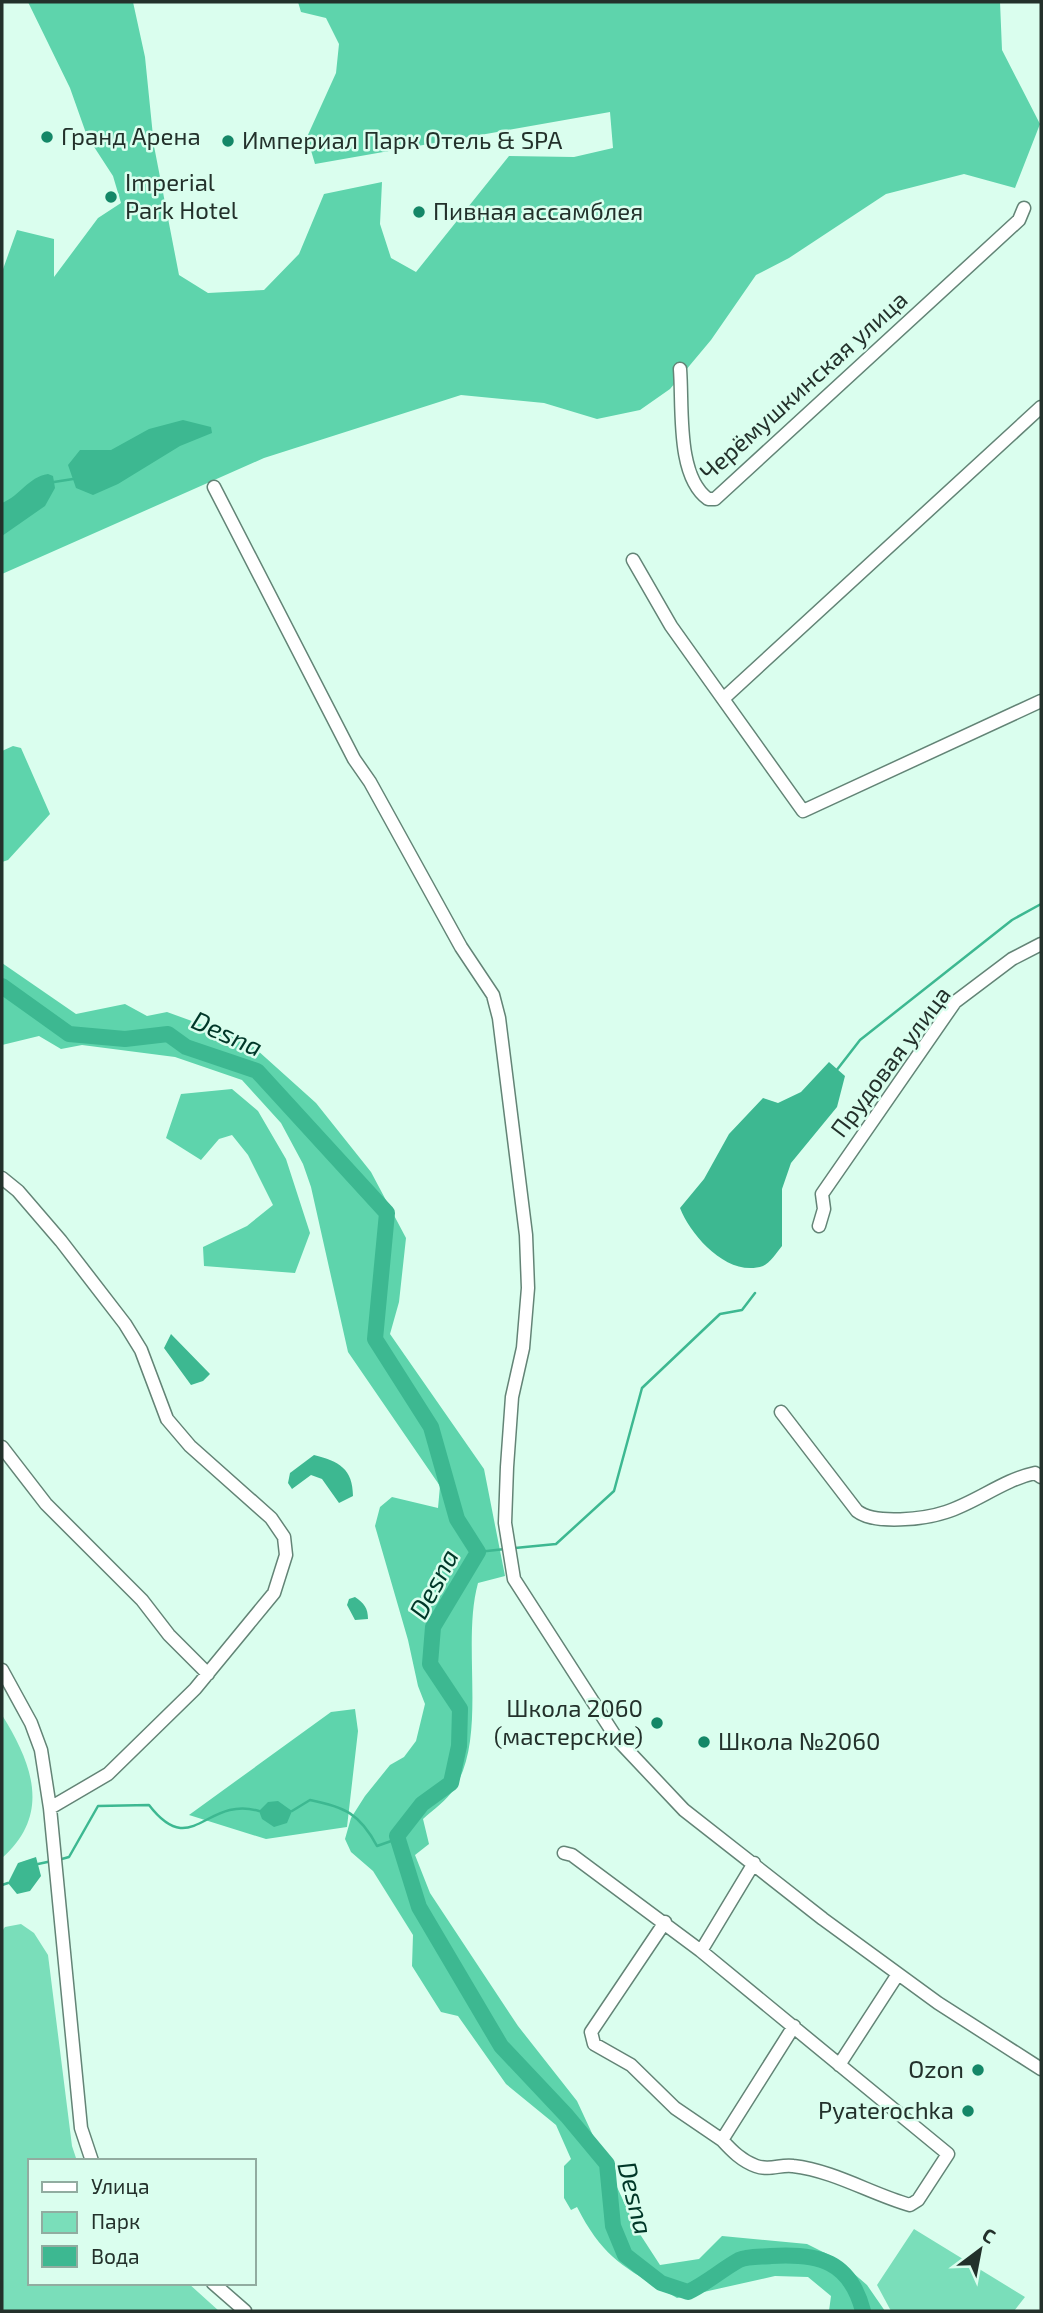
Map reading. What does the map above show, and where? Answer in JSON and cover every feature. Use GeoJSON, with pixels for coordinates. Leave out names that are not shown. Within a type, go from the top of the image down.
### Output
{"type":"FeatureCollection","features":[{"type":"Feature","properties":{"kind":"street","name":"Черёмушкинская улица"},"geometry":{"type":"LineString","coordinates":[[680,369],[683,439],[690,479],[701,494],[708,499],[715,499],[1019,220],[1024,208]]}},
{"type":"Feature","properties":{"kind":"street"},"geometry":{"type":"LineString","coordinates":[[723,699],[1041,407]]}},
{"type":"Feature","properties":{"kind":"street"},"geometry":{"type":"LineString","coordinates":[[214,487],[354,759],[370,782],[461,947],[493,995],[499,1018],[526,1235],[528,1288],[523,1348],[512,1397],[505,1523],[514,1579],[617,1739],[684,1810],[898,1974],[1041,2069]]}},
{"type":"Feature","properties":{"kind":"street"},"geometry":{"type":"LineString","coordinates":[[633,560],[671,626],[803,811],[1041,701]]}},
{"type":"Feature","properties":{"kind":"street","name":"Прудовая улица"},"geometry":{"type":"LineString","coordinates":[[819,1226],[824,1209],[822,1194],[955,1002],[1012,959],[1041,944]]}},
{"type":"Feature","properties":{"kind":"street"},"geometry":{"type":"LineString","coordinates":[[2,1178],[18,1191],[61,1241],[125,1324],[141,1350],[167,1419],[190,1446],[271,1518],[284,1536],[286,1555],[274,1593],[208,1674],[108,1774],[50,1808]]}},
{"type":"Feature","properties":{"kind":"street"},"geometry":{"type":"LineString","coordinates":[[781,1412],[857,1511],[865,1517],[888,1521],[944,1513],[1021,1476],[1035,1473],[1041,1477]]}},
{"type":"Feature","properties":{"kind":"street"},"geometry":{"type":"LineString","coordinates":[[2,1447],[46,1504],[142,1600],[169,1635],[208,1674]]}},
{"type":"Feature","properties":{"kind":"street"},"geometry":{"type":"LineString","coordinates":[[2,1670],[31,1723],[41,1750],[50,1808],[80,2116],[91,2159]]}},
{"type":"Feature","properties":{"kind":"street"},"geometry":{"type":"LineString","coordinates":[[564,1853],[572,1855],[664,1922],[701,1951],[948,2154],[918,2200],[910,2205],[868,2187],[790,2165],[772,2169],[757,2167],[739,2156],[722,2140],[691,2121],[631,2065],[594,2045],[590,2038],[591,2032],[664,1922]]}},
{"type":"Feature","properties":{"kind":"street"},"geometry":{"type":"LineString","coordinates":[[701,1951],[754,1863]]}},
{"type":"Feature","properties":{"kind":"street"},"geometry":{"type":"LineString","coordinates":[[839,2065],[898,1974]]}},
{"type":"Feature","properties":{"kind":"street"},"geometry":{"type":"LineString","coordinates":[[722,2140],[794,2026]]}},
{"type":"Feature","properties":{"kind":"street"},"geometry":{"type":"LineString","coordinates":[[215,2285],[245,2311]]}},
{"type":"Feature","properties":{"kind":"green space"},"geometry":{"type":"Polygon","coordinates":[[[2,1715],[22,1751],[32,1788],[32,1806],[18,1841],[2,1858],[2,1715]]]}},
{"type":"Feature","properties":{"kind":"green space"},"geometry":{"type":"Polygon","coordinates":[[[21,1924],[34,1933],[48,1955],[72,2146],[76,2159],[28,2159],[28,2285],[190,2285],[219,2311],[2,2311],[2,1931],[5,1927],[21,1924]]]}},
{"type":"Feature","properties":{"kind":"green space"},"geometry":{"type":"Polygon","coordinates":[[[914,2229],[1025,2297],[1014,2311],[891,2311],[877,2285],[914,2229]]]}},
{"type":"Feature","properties":{"kind":"shaded area"},"geometry":{"type":"Polygon","coordinates":[[[28,2],[133,2],[145,57],[154,146],[179,275],[208,293],[264,290],[299,254],[324,194],[382,182],[380,224],[391,258],[416,272],[509,156],[574,157],[613,148],[610,112],[315,164],[307,137],[336,73],[339,44],[326,18],[301,12],[298,2],[1000,2],[1002,50],[1040,124],[1015,188],[964,174],[886,194],[789,258],[756,275],[711,340],[670,389],[640,410],[597,419],[544,403],[461,395],[264,458],[2,574],[2,272],[17,230],[54,239],[54,277],[98,218],[121,203],[113,176],[87,136],[70,88],[28,2]]]}},
{"type":"Feature","properties":{"kind":"shaded area"},"geometry":{"type":"Polygon","coordinates":[[[13,746],[21,748],[50,814],[8,860],[2,862],[2,751],[13,746]]]}},
{"type":"Feature","properties":{"kind":"shaded area"},"geometry":{"type":"Polygon","coordinates":[[[2,963],[76,1014],[125,1004],[147,1016],[167,1012],[247,1041],[316,1103],[371,1172],[406,1238],[399,1302],[390,1334],[484,1469],[505,1576],[478,1583],[473,1607],[470,1743],[464,1767],[454,1789],[423,1819],[429,1844],[415,1855],[430,1893],[518,2026],[577,2101],[636,2228],[660,2265],[699,2259],[722,2236],[807,2244],[837,2259],[867,2285],[885,2311],[829,2311],[831,2296],[808,2277],[775,2276],[677,2298],[618,2262],[597,2240],[577,2207],[571,2210],[564,2198],[564,2166],[571,2159],[556,2125],[506,2084],[458,2016],[441,2012],[412,1966],[413,1935],[373,1871],[351,1852],[345,1839],[351,1818],[365,1796],[390,1765],[404,1757],[416,1741],[425,1704],[375,1526],[380,1507],[392,1497],[438,1508],[440,1486],[348,1352],[311,1187],[303,1164],[281,1123],[242,1080],[175,1057],[82,1045],[61,1049],[39,1036],[2,1045],[2,963]]]}},
{"type":"Feature","properties":{"kind":"shaded area"},"geometry":{"type":"Polygon","coordinates":[[[232,1089],[258,1111],[286,1159],[310,1233],[295,1273],[204,1266],[203,1247],[247,1226],[273,1205],[248,1155],[232,1135],[219,1139],[201,1160],[166,1138],[181,1094],[232,1089]]]}},
{"type":"Feature","properties":{"kind":"shaded area"},"geometry":{"type":"Polygon","coordinates":[[[355,1709],[358,1731],[347,1827],[266,1839],[189,1815],[331,1712],[355,1709]]]}},
{"type":"Feature","properties":{"kind":"water"},"geometry":{"type":"Polygon","coordinates":[[[183,420],[211,427],[212,433],[180,446],[118,484],[93,495],[76,488],[68,465],[80,450],[111,450],[149,429],[183,420]]]}},
{"type":"Feature","properties":{"kind":"water"},"geometry":{"type":"Polygon","coordinates":[[[48,474],[53,476],[55,488],[45,506],[2,536],[2,503],[35,479],[48,474]]]}},
{"type":"Feature","properties":{"kind":"water"},"geometry":{"type":"Polygon","coordinates":[[[829,1062],[845,1076],[837,1107],[791,1163],[782,1189],[782,1246],[763,1266],[737,1266],[724,1260],[702,1242],[680,1208],[704,1179],[729,1134],[763,1098],[778,1103],[801,1092],[829,1062]]]}},
{"type":"Feature","properties":{"kind":"water"},"geometry":{"type":"Polygon","coordinates":[[[171,1334],[210,1374],[203,1381],[191,1385],[164,1348],[171,1334]]]}},
{"type":"Feature","properties":{"kind":"water"},"geometry":{"type":"Polygon","coordinates":[[[314,1455],[331,1460],[343,1468],[350,1479],[353,1496],[339,1503],[322,1479],[311,1475],[292,1489],[288,1483],[290,1473],[314,1455]]]}},
{"type":"Feature","properties":{"kind":"water"},"geometry":{"type":"Polygon","coordinates":[[[355,1597],[365,1606],[368,1619],[355,1620],[347,1605],[349,1599],[355,1597]]]}},
{"type":"Feature","properties":{"kind":"water"},"geometry":{"type":"Polygon","coordinates":[[[278,1801],[292,1811],[287,1823],[274,1827],[262,1819],[259,1811],[268,1802],[278,1801]]]}},
{"type":"Feature","properties":{"kind":"water"},"geometry":{"type":"Polygon","coordinates":[[[36,1857],[41,1876],[30,1891],[17,1894],[8,1883],[18,1863],[36,1857]]]}},
{"type":"Feature","properties":{"kind":"waterway"},"geometry":{"type":"LineString","coordinates":[[54,482],[73,479]]}},
{"type":"Feature","properties":{"kind":"waterway"},"geometry":{"type":"LineString","coordinates":[[836,1071],[860,1040],[1012,920],[1041,904]]}},
{"type":"Feature","properties":{"kind":"waterway","name":"Desna"},"geometry":{"type":"LineString","coordinates":[[2,986],[69,1034],[125,1039],[168,1034],[186,1047],[257,1071],[387,1213],[375,1339],[431,1427],[457,1519],[478,1552],[433,1627],[430,1664],[460,1709],[459,1746],[451,1783],[422,1804],[397,1836],[419,1907],[501,2046],[567,2116],[607,2164],[613,2226],[625,2255],[661,2283],[688,2292],[742,2259],[788,2255],[818,2259],[841,2271],[850,2281],[863,2311]]}},
{"type":"Feature","properties":{"kind":"waterway"},"geometry":{"type":"LineString","coordinates":[[515,1548],[556,1544],[614,1491],[642,1388],[720,1314],[742,1310],[755,1293]]}},
{"type":"Feature","properties":{"kind":"waterway"},"geometry":{"type":"LineString","coordinates":[[478,1552],[505,1549]]}},
{"type":"Feature","properties":{"kind":"waterway"},"geometry":{"type":"LineString","coordinates":[[292,1811],[310,1800],[322,1803],[342,1809],[358,1819],[377,1846],[397,1839]]}},
{"type":"Feature","properties":{"kind":"waterway"},"geometry":{"type":"LineString","coordinates":[[58,1860],[69,1857],[98,1806],[149,1805],[164,1821],[177,1827],[189,1827],[226,1811],[241,1808],[259,1811]]}},
{"type":"Feature","properties":{"kind":"waterway"},"geometry":{"type":"LineString","coordinates":[[38,1864],[52,1861]]}},
{"type":"Feature","properties":{"kind":"waterway"},"geometry":{"type":"LineString","coordinates":[[2,1885],[8,1883]]}},
{"type":"Feature","properties":{"kind":"place","name":"Гранд Арена"},"geometry":{"type":"Point","coordinates":[47,137]}},
{"type":"Feature","properties":{"kind":"place","name":"Империал Парк Отель & SPA"},"geometry":{"type":"Point","coordinates":[228,141]}},
{"type":"Feature","properties":{"kind":"place","name":"Imperial Park Hotel"},"geometry":{"type":"Point","coordinates":[111,197]}},
{"type":"Feature","properties":{"kind":"place","name":"Пивная ассамблея"},"geometry":{"type":"Point","coordinates":[419,212]}},
{"type":"Feature","properties":{"kind":"place","name":"Школа 2060 (мастерские)"},"geometry":{"type":"Point","coordinates":[657,1723]}},
{"type":"Feature","properties":{"kind":"place","name":"Школа №2060"},"geometry":{"type":"Point","coordinates":[704,1742]}},
{"type":"Feature","properties":{"kind":"place","name":"Ozon"},"geometry":{"type":"Point","coordinates":[978,2070]}},
{"type":"Feature","properties":{"kind":"place","name":"Pyaterochka"},"geometry":{"type":"Point","coordinates":[968,2111]}}]}
